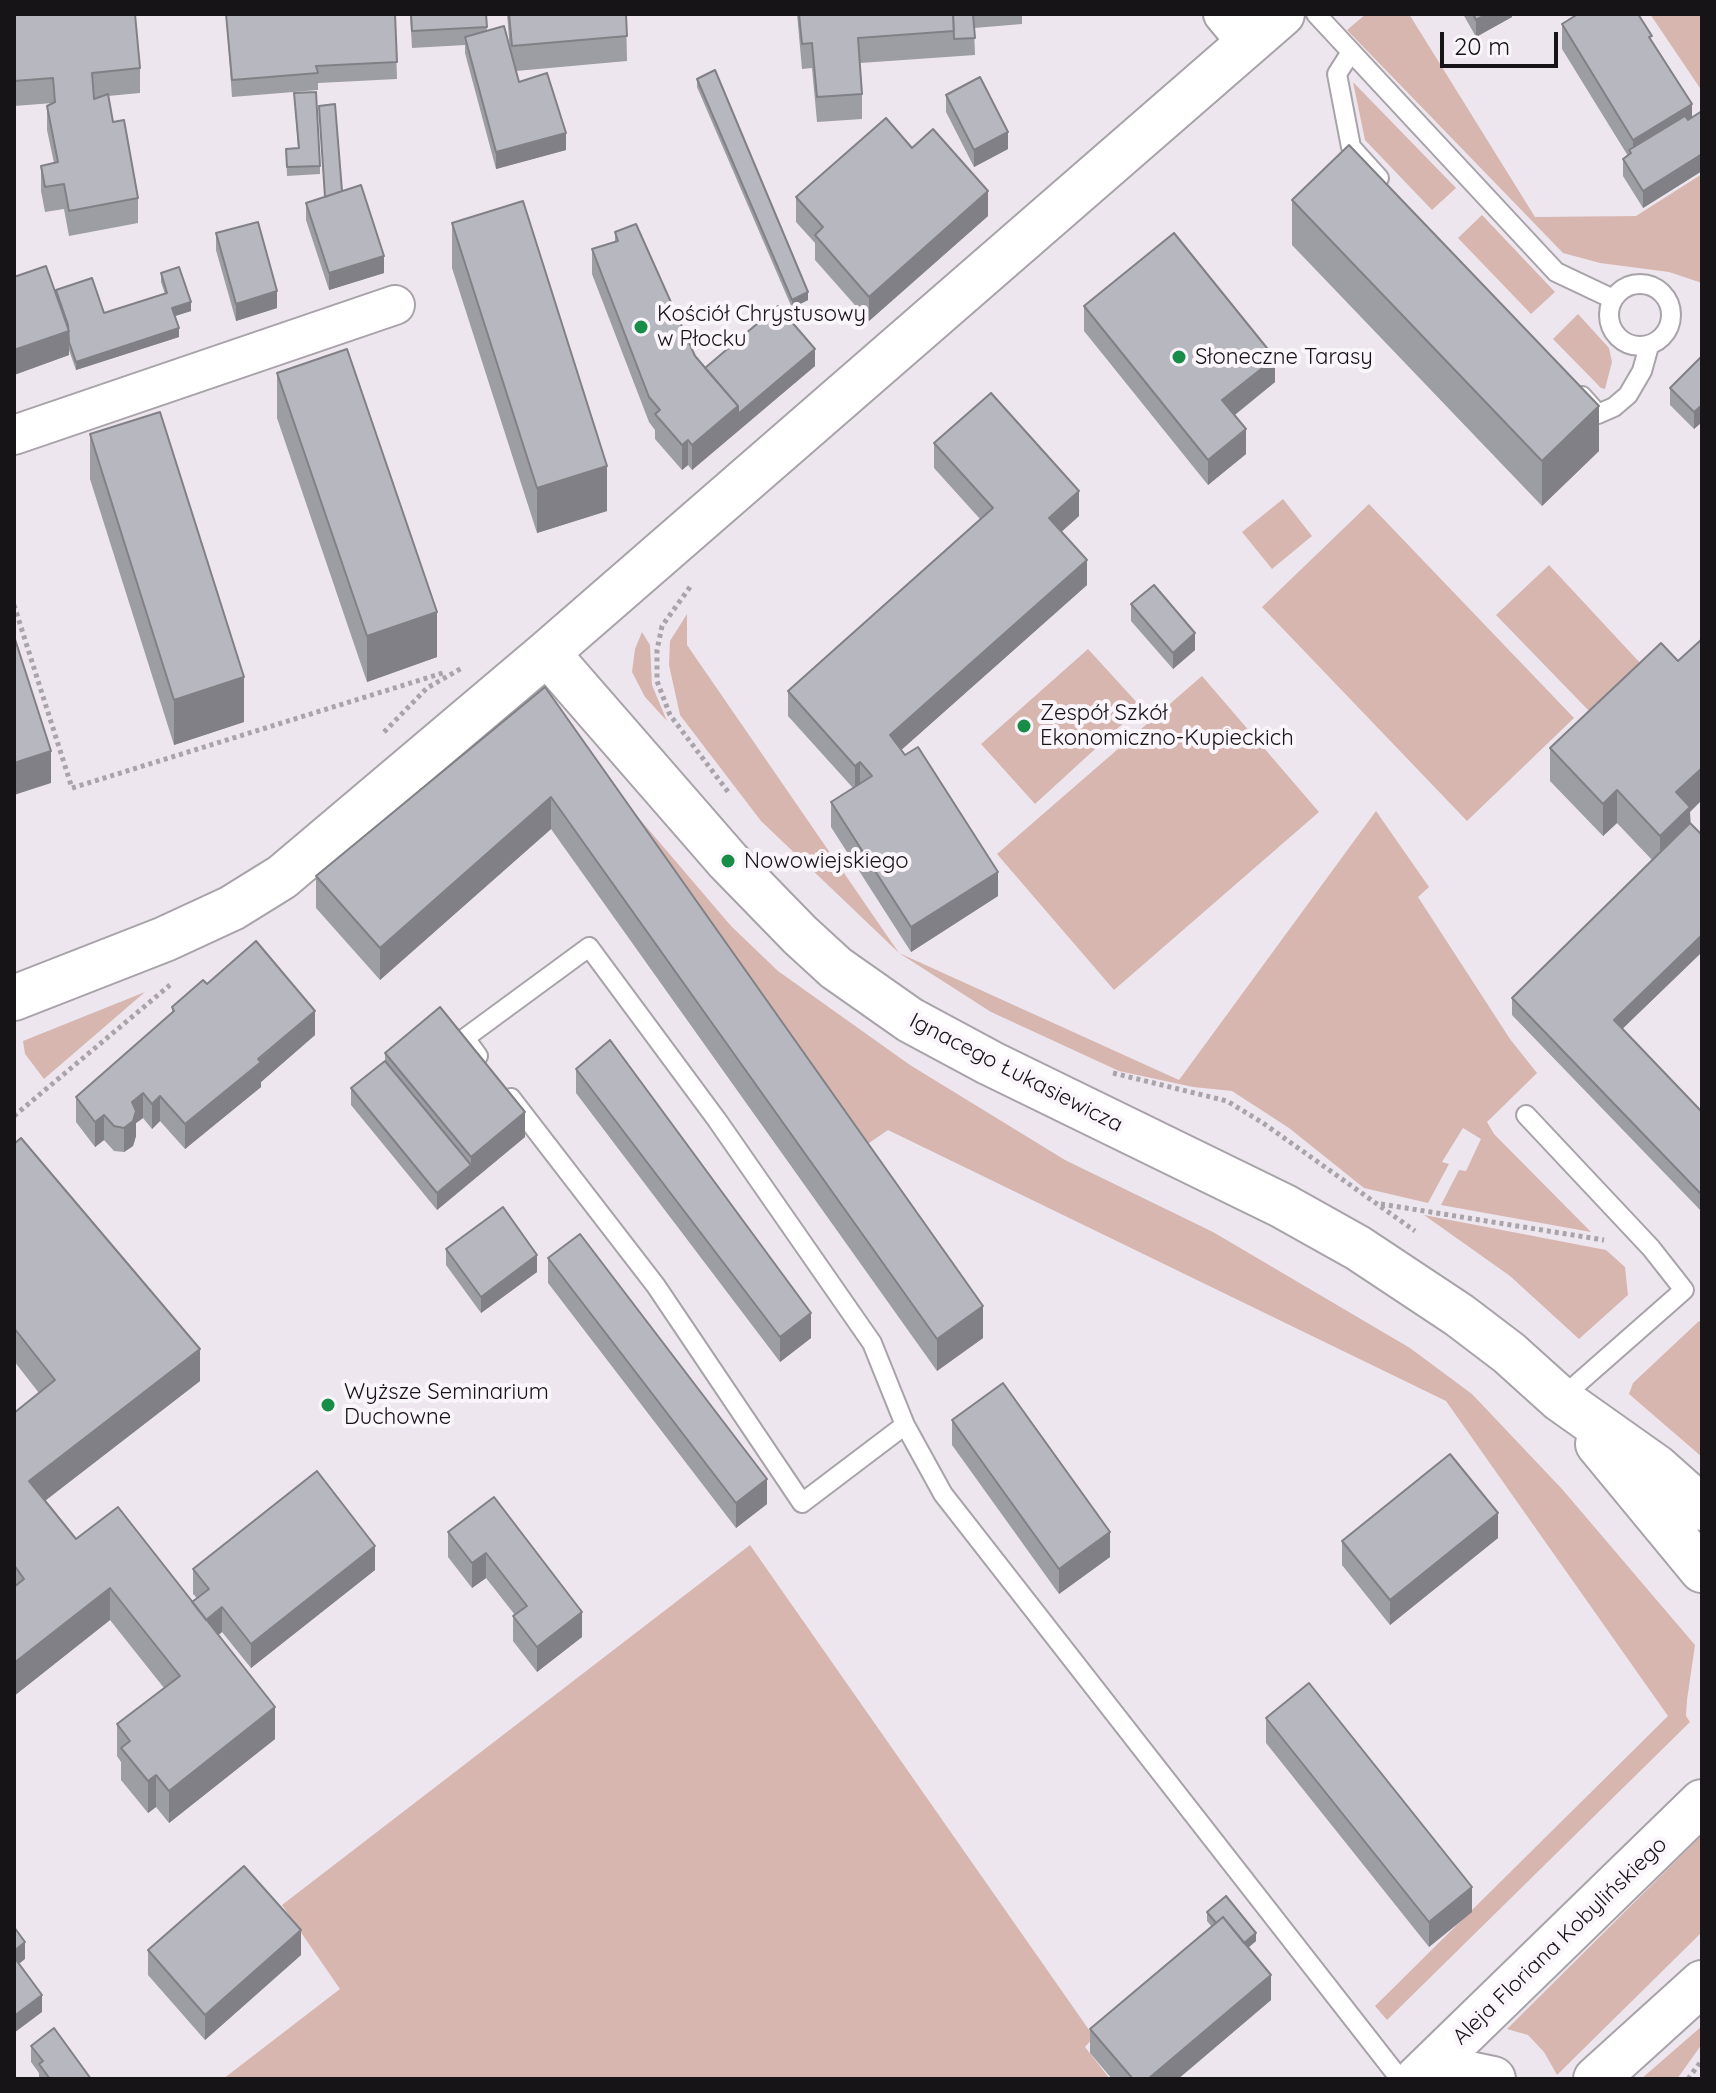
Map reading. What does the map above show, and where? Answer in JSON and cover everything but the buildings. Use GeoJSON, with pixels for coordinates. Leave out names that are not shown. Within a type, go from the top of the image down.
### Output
{"type":"FeatureCollection","features":[{"type":"Feature","properties":{"kind":"street"},"geometry":{"type":"LineString","coordinates":[[14,998],[165,939],[232,908],[282,877],[547,653],[1235,28],[1282,14]]}},
{"type":"Feature","properties":{"kind":"street"},"geometry":{"type":"LineString","coordinates":[[14,435],[395,305]]}},
{"type":"Feature","properties":{"kind":"street","name":"Ignacego Łukasiewicza"},"geometry":{"type":"LineString","coordinates":[[547,653],[728,861],[836,968],[910,1020],[990,1063],[1283,1206],[1358,1248],[1459,1315],[1509,1353],[1560,1399],[1656,1467],[1702,1508]]}},
{"type":"Feature","properties":{"kind":"street","name":"Ignacego Łukasiewicza"},"geometry":{"type":"LineString","coordinates":[[1560,1399],[1702,1570]]}},
{"type":"Feature","properties":{"kind":"street","name":"Aleja Floriana Kobylińskiego"},"geometry":{"type":"LineString","coordinates":[[1417,2079],[1702,1802]]}},
{"type":"Feature","properties":{"kind":"street"},"geometry":{"type":"LineString","coordinates":[[1596,2079],[1702,1983]]}},
{"type":"Feature","properties":{"kind":"street"},"geometry":{"type":"LineString","coordinates":[[1429,2079],[1450,2070],[1493,2079]]}},
{"type":"Feature","properties":{"kind":"lane"},"geometry":{"type":"LineString","coordinates":[[1316,14],[1556,272],[1613,299]]}},
{"type":"Feature","properties":{"kind":"lane"},"geometry":{"type":"LineString","coordinates":[[1351,52],[1337,74],[1351,147],[1390,190]]}},
{"type":"Feature","properties":{"kind":"lane"},"geometry":{"type":"LineString","coordinates":[[1638,284],[1654,287],[1665,296],[1671,310],[1670,325],[1662,338],[1649,346],[1634,347],[1620,340],[1611,328],[1608,313],[1613,299],[1624,288],[1638,284]]}},
{"type":"Feature","properties":{"kind":"lane"},"geometry":{"type":"LineString","coordinates":[[1567,380],[1598,414],[1614,407],[1628,395],[1642,371],[1649,346]]}},
{"type":"Feature","properties":{"kind":"lane"},"geometry":{"type":"LineString","coordinates":[[905,1425],[802,1503],[656,1286],[465,1038],[589,947],[717,1120],[872,1343],[905,1425],[943,1494],[1400,2079]]}},
{"type":"Feature","properties":{"kind":"lane"},"geometry":{"type":"LineString","coordinates":[[1526,1115],[1651,1248],[1684,1290],[1560,1399]]}},
{"type":"Feature","properties":{"kind":"path"},"geometry":{"type":"LineString","coordinates":[[697,578],[662,626],[657,650],[657,681],[670,715],[730,795]]}},
{"type":"Feature","properties":{"kind":"path"},"geometry":{"type":"LineString","coordinates":[[14,605],[72,788],[454,670]]}},
{"type":"Feature","properties":{"kind":"path"},"geometry":{"type":"LineString","coordinates":[[1099,1070],[1227,1101],[1263,1123],[1416,1232]]}},
{"type":"Feature","properties":{"kind":"path"},"geometry":{"type":"LineString","coordinates":[[1365,1202],[1651,1248]]}},
{"type":"Feature","properties":{"kind":"path"},"geometry":{"type":"LineString","coordinates":[[1688,2079],[1702,2060]]}},
{"type":"Feature","properties":{"kind":"shaded area"},"geometry":{"type":"Polygon","coordinates":[[[1366,14],[1409,14],[1535,217],[1636,216],[1702,174],[1702,283],[1669,272],[1600,263],[1563,253],[1347,30],[1366,14]]]}},
{"type":"Feature","properties":{"kind":"shaded area"},"geometry":{"type":"Polygon","coordinates":[[[1650,14],[1702,14],[1702,91],[1650,14]]]}},
{"type":"Feature","properties":{"kind":"shaded area"},"geometry":{"type":"Polygon","coordinates":[[[1353,82],[1456,188],[1432,210],[1365,140],[1353,82]]]}},
{"type":"Feature","properties":{"kind":"shaded area"},"geometry":{"type":"Polygon","coordinates":[[[1482,215],[1555,292],[1531,314],[1458,238],[1482,215]]]}},
{"type":"Feature","properties":{"kind":"shaded area"},"geometry":{"type":"Polygon","coordinates":[[[1578,314],[1609,348],[1612,362],[1605,389],[1553,339],[1578,314]]]}},
{"type":"Feature","properties":{"kind":"shaded area"},"geometry":{"type":"Polygon","coordinates":[[[1283,499],[1312,536],[1272,569],[1242,532],[1283,499]]]}},
{"type":"Feature","properties":{"kind":"shaded area"},"geometry":{"type":"Polygon","coordinates":[[[1369,504],[1574,718],[1467,821],[1262,607],[1369,504]]]}},
{"type":"Feature","properties":{"kind":"shaded area"},"geometry":{"type":"Polygon","coordinates":[[[1549,565],[1642,665],[1592,714],[1496,615],[1549,565]]]}},
{"type":"Feature","properties":{"kind":"shaded area"},"geometry":{"type":"Polygon","coordinates":[[[687,614],[687,645],[899,953],[761,821],[680,715],[669,665],[670,641],[687,614]]]}},
{"type":"Feature","properties":{"kind":"shaded area"},"geometry":{"type":"Polygon","coordinates":[[[642,632],[650,645],[652,685],[667,721],[645,697],[632,672],[635,649],[642,632]]]}},
{"type":"Feature","properties":{"kind":"shaded area"},"geometry":{"type":"Polygon","coordinates":[[[1088,649],[1141,707],[1035,804],[981,744],[1088,649]]]}},
{"type":"Feature","properties":{"kind":"shaded area"},"geometry":{"type":"Polygon","coordinates":[[[1202,676],[1319,812],[1114,990],[997,854],[1202,676]]]}},
{"type":"Feature","properties":{"kind":"shaded area"},"geometry":{"type":"Polygon","coordinates":[[[578,747],[731,926],[778,971],[910,1065],[1065,1160],[1213,1232],[1410,1348],[1472,1394],[1562,1489],[1695,1645],[1687,1700],[1686,1716],[1690,1722],[1387,2020],[1375,2006],[1668,1716],[1446,1401],[888,1130],[853,1154],[578,747]]]}},
{"type":"Feature","properties":{"kind":"shaded area"},"geometry":{"type":"Polygon","coordinates":[[[1376,811],[1429,887],[1418,897],[1510,1039],[1537,1073],[1487,1122],[1494,1134],[1591,1232],[1441,1205],[1459,1170],[1466,1171],[1481,1139],[1463,1128],[1442,1162],[1449,1164],[1428,1203],[1364,1188],[1289,1128],[1232,1091],[1193,1087],[1119,1071],[991,1012],[899,953],[1179,1080],[1376,811]]]}},
{"type":"Feature","properties":{"kind":"shaded area"},"geometry":{"type":"Polygon","coordinates":[[[145,992],[44,1079],[25,1054],[23,1041],[145,992]]]}},
{"type":"Feature","properties":{"kind":"shaded area"},"geometry":{"type":"Polygon","coordinates":[[[1424,1215],[1606,1250],[1625,1267],[1628,1295],[1579,1339],[1510,1276],[1424,1215]]]}},
{"type":"Feature","properties":{"kind":"shaded area"},"geometry":{"type":"Polygon","coordinates":[[[1699,1321],[1702,1322],[1702,1457],[1629,1394],[1633,1383],[1699,1321]]]}},
{"type":"Feature","properties":{"kind":"shaded area"},"geometry":{"type":"Polygon","coordinates":[[[750,1545],[1094,2037],[1085,2047],[1110,2079],[223,2079],[340,1989],[282,1905],[750,1545]]]}},
{"type":"Feature","properties":{"kind":"shaded area"},"geometry":{"type":"Polygon","coordinates":[[[1702,1835],[1702,1932],[1557,2075],[1544,2052],[1528,2035],[1507,2029],[1702,1835]]]}},
{"type":"Feature","properties":{"kind":"shaded area"},"geometry":{"type":"Polygon","coordinates":[[[1702,2026],[1702,2044],[1677,2079],[1641,2079],[1702,2026]]]}},
{"type":"Feature","properties":{"kind":"place","name":"Kościół Chrystusowy w Płocku"},"geometry":{"type":"Point","coordinates":[641,327]}},
{"type":"Feature","properties":{"kind":"place","name":"Słoneczne Tarasy"},"geometry":{"type":"Point","coordinates":[1179,357]}},
{"type":"Feature","properties":{"kind":"place","name":"Zespół Szkół Ekonomiczno-Kupieckich"},"geometry":{"type":"Point","coordinates":[1024,726]}},
{"type":"Feature","properties":{"kind":"place","name":"Nowowiejskiego"},"geometry":{"type":"Point","coordinates":[728,861]}},
{"type":"Feature","properties":{"kind":"place","name":"Wyższe Seminarium Duchowne"},"geometry":{"type":"Point","coordinates":[328,1405]}}]}
